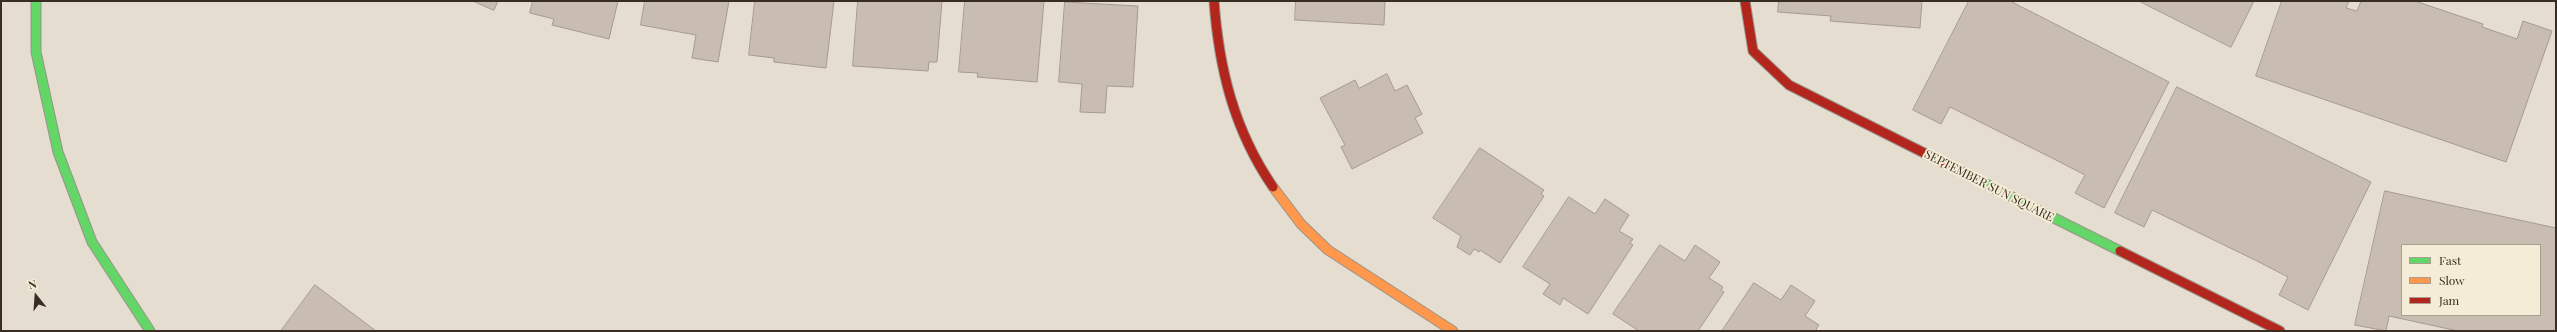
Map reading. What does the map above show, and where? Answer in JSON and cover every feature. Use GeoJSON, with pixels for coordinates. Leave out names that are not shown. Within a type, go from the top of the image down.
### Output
{"type":"FeatureCollection","features":[{"type":"Feature","properties":{"kind":"street"},"geometry":{"type":"LineString","coordinates":[[36,1],[36,52],[58,152],[92,242],[150,331]]}},
{"type":"Feature","properties":{"kind":"street"},"geometry":{"type":"LineString","coordinates":[[1214,1],[1215,38],[1227,98],[1249,150],[1276,193],[1329,250],[1453,331]]}},
{"type":"Feature","properties":{"kind":"street","name":"SEPTEMBER SUN SQUARE"},"geometry":{"type":"LineString","coordinates":[[1745,1],[1753,51],[1789,85],[2280,331]]}},
{"type":"Feature","properties":{"kind":"building"},"geometry":{"type":"Polygon","coordinates":[[[473,1],[498,1],[494,10],[473,1]]]}},
{"type":"Feature","properties":{"kind":"building"},"geometry":{"type":"Polygon","coordinates":[[[533,1],[618,1],[609,39],[552,25],[554,19],[530,13],[533,1]]]}},
{"type":"Feature","properties":{"kind":"building"},"geometry":{"type":"Polygon","coordinates":[[[645,1],[729,1],[718,62],[692,58],[696,35],[641,25],[645,1]]]}},
{"type":"Feature","properties":{"kind":"building"},"geometry":{"type":"Polygon","coordinates":[[[755,1],[834,1],[826,68],[774,62],[774,58],[749,55],[755,1]]]}},
{"type":"Feature","properties":{"kind":"building"},"geometry":{"type":"Polygon","coordinates":[[[858,1],[942,1],[937,62],[929,62],[928,71],[853,66],[858,1]]]}},
{"type":"Feature","properties":{"kind":"building"},"geometry":{"type":"Polygon","coordinates":[[[965,1],[1044,1],[1037,82],[977,77],[978,73],[959,72],[965,1]]]}},
{"type":"Feature","properties":{"kind":"building"},"geometry":{"type":"Polygon","coordinates":[[[1296,1],[1385,1],[1384,25],[1295,20],[1296,1]]]}},
{"type":"Feature","properties":{"kind":"building"},"geometry":{"type":"Polygon","coordinates":[[[1779,1],[1922,1],[1920,28],[1830,21],[1831,16],[1778,12],[1779,1]]]}},
{"type":"Feature","properties":{"kind":"building"},"geometry":{"type":"Polygon","coordinates":[[[1969,1],[2010,1],[2169,82],[2104,208],[2075,193],[2085,175],[2052,158],[1950,107],[1941,124],[1913,110],[1969,1]]]}},
{"type":"Feature","properties":{"kind":"building"},"geometry":{"type":"Polygon","coordinates":[[[2139,1],[2254,1],[2231,47],[2139,1]]]}},
{"type":"Feature","properties":{"kind":"building"},"geometry":{"type":"Polygon","coordinates":[[[2282,1],[2349,1],[2346,8],[2357,11],[2361,1],[2415,1],[2483,24],[2482,27],[2517,39],[2523,21],[2552,31],[2506,162],[2256,76],[2282,1]]]}},
{"type":"Feature","properties":{"kind":"building"},"geometry":{"type":"Polygon","coordinates":[[[1065,2],[1138,6],[1133,87],[1107,86],[1105,113],[1080,112],[1082,84],[1059,82],[1065,2]]]}},
{"type":"Feature","properties":{"kind":"building"},"geometry":{"type":"Polygon","coordinates":[[[1387,74],[1395,91],[1407,85],[1422,114],[1415,118],[1423,133],[1352,169],[1341,147],[1345,145],[1320,98],[1355,80],[1359,88],[1387,74]]]}},
{"type":"Feature","properties":{"kind":"building"},"geometry":{"type":"Polygon","coordinates":[[[2177,87],[2371,182],[2308,310],[2279,295],[2288,277],[2257,261],[2152,210],[2144,227],[2115,213],[2177,87]]]}},
{"type":"Feature","properties":{"kind":"building"},"geometry":{"type":"Polygon","coordinates":[[[1480,148],[1544,190],[1541,194],[1544,196],[1500,263],[1480,250],[1479,252],[1474,249],[1470,255],[1457,247],[1461,236],[1433,218],[1480,148]]]}},
{"type":"Feature","properties":{"kind":"building"},"geometry":{"type":"Polygon","coordinates":[[[2385,191],[2556,228],[2556,331],[2458,331],[2389,316],[2386,331],[2355,325],[2385,191]]]}},
{"type":"Feature","properties":{"kind":"building"},"geometry":{"type":"Polygon","coordinates":[[[1569,197],[1595,214],[1605,199],[1629,215],[1619,231],[1633,239],[1630,243],[1633,245],[1588,314],[1563,298],[1560,305],[1543,294],[1550,284],[1523,267],[1569,197]]]}},
{"type":"Feature","properties":{"kind":"building"},"geometry":{"type":"Polygon","coordinates":[[[1660,245],[1685,261],[1695,245],[1720,262],[1709,278],[1723,287],[1721,290],[1724,292],[1698,331],[1639,331],[1613,314],[1660,245]]]}},
{"type":"Feature","properties":{"kind":"building"},"geometry":{"type":"Polygon","coordinates":[[[1754,283],[1781,300],[1791,285],[1815,301],[1805,316],[1819,325],[1816,329],[1818,331],[1722,331],[1754,283]]]}},
{"type":"Feature","properties":{"kind":"building"},"geometry":{"type":"Polygon","coordinates":[[[315,285],[376,331],[281,331],[315,285]]]}},
{"type":"Feature","properties":{"kind":"traffic: fast"},"geometry":{"type":"LineString","coordinates":[[36,1],[36,52],[58,152],[92,242],[150,331]]}},
{"type":"Feature","properties":{"kind":"traffic: fast"},"geometry":{"type":"LineString","coordinates":[[1950,166],[2120,251]]}},
{"type":"Feature","properties":{"kind":"traffic: slow"},"geometry":{"type":"LineString","coordinates":[[1273,187],[1301,224],[1328,250],[1453,331]]}},
{"type":"Feature","properties":{"kind":"traffic: jam"},"geometry":{"type":"LineString","coordinates":[[1214,1],[1220,51],[1231,98],[1248,143],[1259,165],[1273,187]]}},
{"type":"Feature","properties":{"kind":"traffic: jam"},"geometry":{"type":"LineString","coordinates":[[1745,1],[1753,51],[1789,85],[1950,166]]}},
{"type":"Feature","properties":{"kind":"traffic: jam"},"geometry":{"type":"LineString","coordinates":[[2120,251],[2280,331]]}}]}
